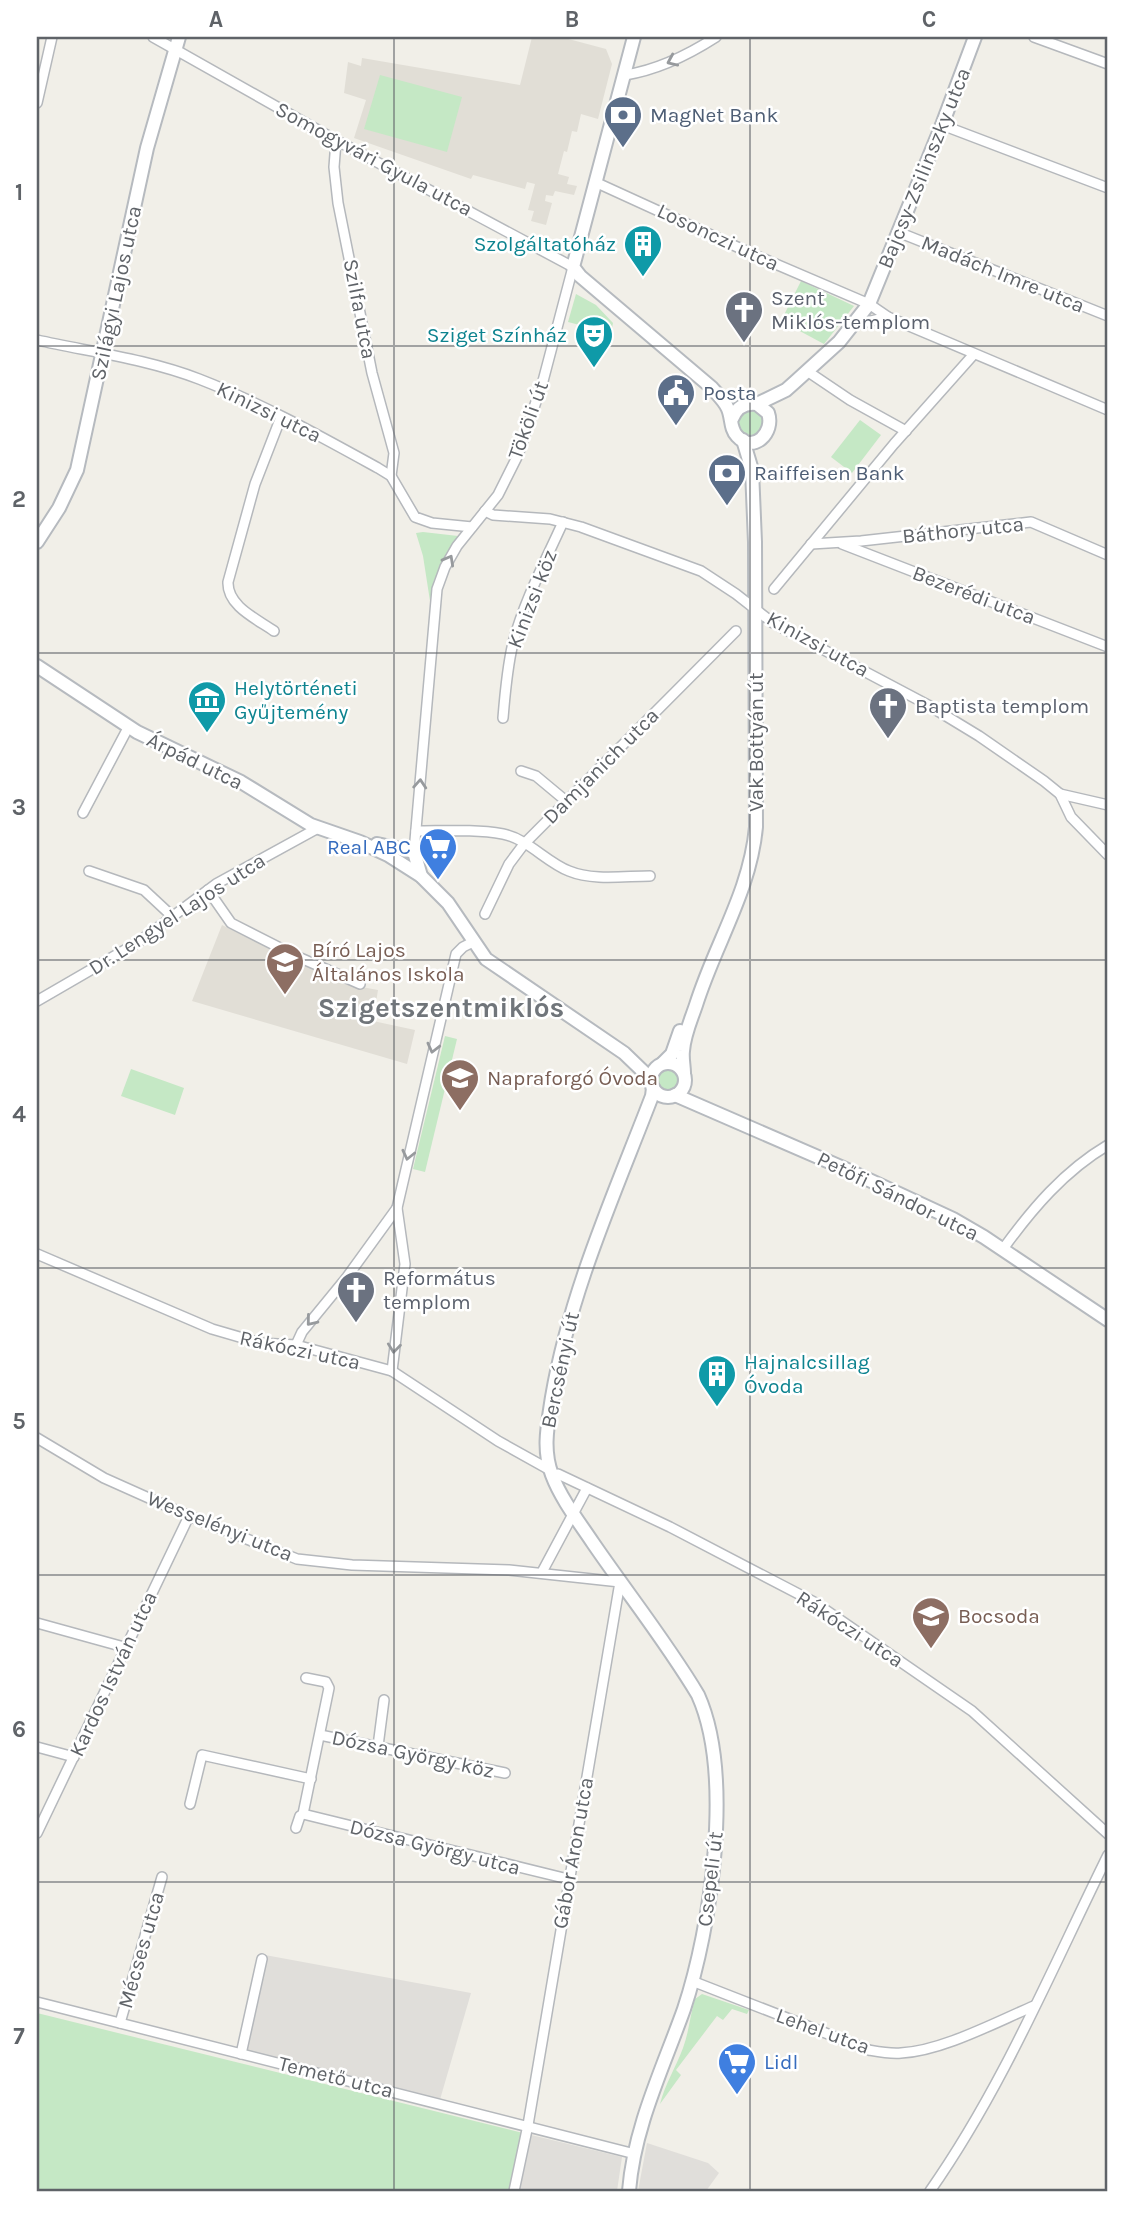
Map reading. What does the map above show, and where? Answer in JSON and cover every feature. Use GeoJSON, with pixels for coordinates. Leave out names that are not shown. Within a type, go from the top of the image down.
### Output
{"type":"FeatureCollection","features":[{"type":"Feature","properties":{"kind":"street"},"geometry":{"type":"LineString","coordinates":[[37,103],[52,37]]}},
{"type":"Feature","properties":{"kind":"street","name":"Somogyvári Gyula utca"},"geometry":{"type":"LineString","coordinates":[[153,37],[177,43],[336,141],[573,267]]}},
{"type":"Feature","properties":{"kind":"street","name":"Tököli út"},"geometry":{"type":"LineString","coordinates":[[414,852],[437,589],[445,568],[472,527],[498,495],[518,454],[543,381],[634,37]]}},
{"type":"Feature","properties":{"kind":"street"},"geometry":{"type":"LineString","coordinates":[[625,75],[664,65],[716,37]]}},
{"type":"Feature","properties":{"kind":"street","name":"Bajcsy-Zsilinszky utca"},"geometry":{"type":"LineString","coordinates":[[768,413],[786,390],[854,325],[898,232],[975,37]]}},
{"type":"Feature","properties":{"kind":"street"},"geometry":{"type":"LineString","coordinates":[[1034,37],[1108,64]]}},
{"type":"Feature","properties":{"kind":"street","name":"Szilágyi Lajos utca"},"geometry":{"type":"LineString","coordinates":[[37,542],[60,508],[77,470],[147,148],[177,43]]}},
{"type":"Feature","properties":{"kind":"street"},"geometry":{"type":"LineString","coordinates":[[942,125],[1108,188]]}},
{"type":"Feature","properties":{"kind":"street","name":"Szilfa utca"},"geometry":{"type":"LineString","coordinates":[[336,141],[334,167],[338,203],[372,373],[394,453],[391,476]]}},
{"type":"Feature","properties":{"kind":"street","name":"Losonczi utca"},"geometry":{"type":"LineString","coordinates":[[595,182],[863,302],[888,317],[1108,410]]}},
{"type":"Feature","properties":{"kind":"street","name":"Madách Imre utca"},"geometry":{"type":"LineString","coordinates":[[898,232],[1108,316]]}},
{"type":"Feature","properties":{"kind":"street"},"geometry":{"type":"LineString","coordinates":[[573,267],[580,276],[711,387],[727,405],[734,432],[743,440],[759,441],[765,437],[770,426],[768,413],[757,404],[743,405],[711,387]]}},
{"type":"Feature","properties":{"kind":"street"},"geometry":{"type":"LineString","coordinates":[[854,325],[888,317]]}},
{"type":"Feature","properties":{"kind":"street","name":"Kinizsi utca"},"geometry":{"type":"LineString","coordinates":[[37,340],[135,360],[198,379],[281,416],[391,476]]}},
{"type":"Feature","properties":{"kind":"street"},"geometry":{"type":"LineString","coordinates":[[774,589],[974,354]]}},
{"type":"Feature","properties":{"kind":"street"},"geometry":{"type":"LineString","coordinates":[[807,371],[850,400],[906,431]]}},
{"type":"Feature","properties":{"kind":"street","name":"Bajcsy-Zsilinszky utca"},"geometry":{"type":"LineString","coordinates":[[757,404],[786,390]]}},
{"type":"Feature","properties":{"kind":"street"},"geometry":{"type":"LineString","coordinates":[[732,419],[743,405]]}},
{"type":"Feature","properties":{"kind":"street"},"geometry":{"type":"LineString","coordinates":[[274,631],[234,602],[229,594],[228,582],[255,484],[281,416]]}},
{"type":"Feature","properties":{"kind":"street","name":"Vak Bottyán út"},"geometry":{"type":"LineString","coordinates":[[660,1065],[672,1054],[682,1024],[701,987],[743,888],[755,841],[756,610],[753,486],[750,462],[743,440]]}},
{"type":"Feature","properties":{"kind":"street","name":"Vak Bottyán út"},"geometry":{"type":"LineString","coordinates":[[753,486],[759,441]]}},
{"type":"Feature","properties":{"kind":"street"},"geometry":{"type":"LineString","coordinates":[[391,476],[415,517],[432,523],[472,527]]}},
{"type":"Feature","properties":{"kind":"street","name":"Kinizsi utca"},"geometry":{"type":"LineString","coordinates":[[485,511],[493,515],[563,522],[640,547],[701,571],[773,623],[928,705],[1044,780],[1060,794],[1071,817],[1108,855]]}},
{"type":"Feature","properties":{"kind":"street","name":"Kinizsi köz"},"geometry":{"type":"LineString","coordinates":[[503,718],[506,679],[524,608],[563,522]]}},
{"type":"Feature","properties":{"kind":"street","name":"Báthory utca"},"geometry":{"type":"LineString","coordinates":[[811,544],[1031,522],[1108,555]]}},
{"type":"Feature","properties":{"kind":"street","name":"Bezerédi utca"},"geometry":{"type":"LineString","coordinates":[[839,543],[1108,647]]}},
{"type":"Feature","properties":{"kind":"street","name":"Damjanich utca"},"geometry":{"type":"LineString","coordinates":[[485,914],[509,864],[524,844],[736,631]]}},
{"type":"Feature","properties":{"kind":"street","name":"Árpád utca"},"geometry":{"type":"LineString","coordinates":[[37,666],[129,726],[241,782],[284,810],[318,828],[388,855],[421,876],[448,903],[472,942]]}},
{"type":"Feature","properties":{"kind":"street"},"geometry":{"type":"LineString","coordinates":[[83,813],[129,726]]}},
{"type":"Feature","properties":{"kind":"street"},"geometry":{"type":"LineString","coordinates":[[522,771],[536,776],[566,802]]}},
{"type":"Feature","properties":{"kind":"street"},"geometry":{"type":"LineString","coordinates":[[1060,794],[1108,805]]}},
{"type":"Feature","properties":{"kind":"street","name":"Dr. Lengyel Lajos utca"},"geometry":{"type":"LineString","coordinates":[[37,1001],[138,943],[208,890],[318,828]]}},
{"type":"Feature","properties":{"kind":"street"},"geometry":{"type":"LineString","coordinates":[[416,831],[504,834],[568,871],[579,874],[650,877]]}},
{"type":"Feature","properties":{"kind":"street","name":"Árpád utca"},"geometry":{"type":"LineString","coordinates":[[360,842],[414,852]]}},
{"type":"Feature","properties":{"kind":"street"},"geometry":{"type":"LineString","coordinates":[[414,852],[421,876]]}},
{"type":"Feature","properties":{"kind":"street"},"geometry":{"type":"LineString","coordinates":[[89,871],[144,890],[173,917]]}},
{"type":"Feature","properties":{"kind":"street"},"geometry":{"type":"LineString","coordinates":[[208,890],[230,923],[360,984]]}},
{"type":"Feature","properties":{"kind":"street"},"geometry":{"type":"LineString","coordinates":[[392,1371],[405,1264],[397,1208],[456,954],[472,942],[493,965],[522,982],[624,1054],[647,1065],[677,1065],[685,1077],[680,1092],[673,1096],[660,1095],[624,1054]]}},
{"type":"Feature","properties":{"kind":"street","name":"Vak Bottyán út"},"geometry":{"type":"LineString","coordinates":[[685,1077],[684,1045],[701,987]]}},
{"type":"Feature","properties":{"kind":"street"},"geometry":{"type":"LineString","coordinates":[[652,1083],[660,1065]]}},
{"type":"Feature","properties":{"kind":"street","name":"Petőfi Sándor utca"},"geometry":{"type":"LineString","coordinates":[[685,1077],[694,1093],[714,1111]]}},
{"type":"Feature","properties":{"kind":"street","name":"Bercsényi út"},"geometry":{"type":"LineString","coordinates":[[620,1581],[573,1512],[546,1452],[547,1429],[564,1340],[582,1275],[633,1150],[652,1096],[652,1083]]}},
{"type":"Feature","properties":{"kind":"street","name":"Petőfi Sándor utca"},"geometry":{"type":"LineString","coordinates":[[673,1096],[714,1111],[953,1219],[1003,1249],[1108,1320]]}},
{"type":"Feature","properties":{"kind":"street","name":"Bercsényi út"},"geometry":{"type":"LineString","coordinates":[[633,1150],[657,1108],[673,1096]]}},
{"type":"Feature","properties":{"kind":"street"},"geometry":{"type":"LineString","coordinates":[[1003,1249],[1031,1210],[1084,1160],[1108,1145]]}},
{"type":"Feature","properties":{"kind":"street"},"geometry":{"type":"LineString","coordinates":[[296,1345],[302,1332],[347,1277],[397,1208]]}},
{"type":"Feature","properties":{"kind":"street","name":"Rákóczi utca"},"geometry":{"type":"LineString","coordinates":[[37,1254],[212,1329],[260,1343],[296,1345],[392,1371],[498,1441],[554,1472],[670,1527],[814,1602],[972,1711],[1108,1834]]}},
{"type":"Feature","properties":{"kind":"street","name":"Wesselényi utca"},"geometry":{"type":"LineString","coordinates":[[37,1438],[104,1478],[189,1516],[297,1559],[352,1565],[542,1573],[620,1581]]}},
{"type":"Feature","properties":{"kind":"street"},"geometry":{"type":"LineString","coordinates":[[542,1573],[587,1488]]}},
{"type":"Feature","properties":{"kind":"street","name":"Kardos István utca"},"geometry":{"type":"LineString","coordinates":[[37,1833],[189,1516]]}},
{"type":"Feature","properties":{"kind":"street","name":"Gábor Áron utca"},"geometry":{"type":"LineString","coordinates":[[514,2191],[528,2125],[620,1581]]}},
{"type":"Feature","properties":{"kind":"street","name":"Csepeli út"},"geometry":{"type":"LineString","coordinates":[[620,1581],[692,1685],[708,1721],[715,1777],[717,1832],[704,1931],[692,1981],[651,2096],[635,2154],[629,2191]]}},
{"type":"Feature","properties":{"kind":"street"},"geometry":{"type":"LineString","coordinates":[[37,1623],[124,1647]]}},
{"type":"Feature","properties":{"kind":"street"},"geometry":{"type":"LineString","coordinates":[[296,1828],[303,1814],[312,1779],[328,1685],[326,1682],[306,1678]]}},
{"type":"Feature","properties":{"kind":"street"},"geometry":{"type":"LineString","coordinates":[[378,1746],[384,1700]]}},
{"type":"Feature","properties":{"kind":"street","name":"Dózsa György köz"},"geometry":{"type":"LineString","coordinates":[[320,1735],[505,1773]]}},
{"type":"Feature","properties":{"kind":"street"},"geometry":{"type":"LineString","coordinates":[[37,1747],[74,1757]]}},
{"type":"Feature","properties":{"kind":"street"},"geometry":{"type":"LineString","coordinates":[[190,1804],[202,1755],[312,1779]]}},
{"type":"Feature","properties":{"kind":"street","name":"Dózsa György utca"},"geometry":{"type":"LineString","coordinates":[[303,1814],[568,1880]]}},
{"type":"Feature","properties":{"kind":"street"},"geometry":{"type":"LineString","coordinates":[[930,2191],[972,2126],[1004,2069],[1105,1868],[1108,1855]]}},
{"type":"Feature","properties":{"kind":"street","name":"Mécses utca"},"geometry":{"type":"LineString","coordinates":[[120,2023],[162,1877]]}},
{"type":"Feature","properties":{"kind":"street"},"geometry":{"type":"LineString","coordinates":[[241,2053],[262,1959]]}},
{"type":"Feature","properties":{"kind":"street","name":"Lehel utca"},"geometry":{"type":"LineString","coordinates":[[692,1981],[869,2050],[887,2053],[931,2048],[1034,2006]]}},
{"type":"Feature","properties":{"kind":"street","name":"Temető utca"},"geometry":{"type":"LineString","coordinates":[[37,2002],[635,2154]]}},
{"type":"Feature","properties":{"kind":"shaded area"},"geometry":{"type":"Polygon","coordinates":[[[532,37],[561,37],[606,49],[612,64],[598,119],[581,114],[577,132],[572,131],[567,152],[564,151],[558,174],[569,177],[567,184],[577,186],[574,195],[555,191],[553,196],[546,195],[545,201],[552,203],[546,225],[531,221],[534,211],[528,210],[535,184],[527,182],[525,189],[473,175],[471,179],[354,138],[366,100],[344,93],[348,62],[361,66],[362,58],[520,85],[532,37]]]}},
{"type":"Feature","properties":{"kind":"shaded area","name":"Bíró Lajos Általános Iskola"},"geometry":{"type":"Polygon","coordinates":[[[222,925],[340,983],[378,990],[373,1021],[415,1030],[407,1064],[192,1001],[222,925]]]}},
{"type":"Feature","properties":{"kind":"shaded area"},"geometry":{"type":"Polygon","coordinates":[[[265,1955],[471,1993],[439,2103],[243,2054],[265,1955]]]}},
{"type":"Feature","properties":{"kind":"shaded area"},"geometry":{"type":"Polygon","coordinates":[[[523,2133],[622,2157],[617,2191],[512,2191],[523,2133]]]}},
{"type":"Feature","properties":{"kind":"shaded area"},"geometry":{"type":"Polygon","coordinates":[[[647,2143],[708,2163],[719,2173],[706,2191],[638,2191],[647,2143]]]}},
{"type":"Feature","properties":{"kind":"green space"},"geometry":{"type":"Polygon","coordinates":[[[380,75],[462,97],[447,152],[364,129],[380,75]]]}},
{"type":"Feature","properties":{"kind":"green space"},"geometry":{"type":"Polygon","coordinates":[[[801,281],[854,306],[824,344],[781,321],[801,281]]]}},
{"type":"Feature","properties":{"kind":"green space"},"geometry":{"type":"Polygon","coordinates":[[[576,294],[596,305],[613,323],[611,333],[568,322],[576,294]]]}},
{"type":"Feature","properties":{"kind":"green space"},"geometry":{"type":"Polygon","coordinates":[[[751,409],[760,413],[764,422],[760,431],[751,435],[742,431],[738,422],[742,413],[751,409]]]}},
{"type":"Feature","properties":{"kind":"green space"},"geometry":{"type":"Polygon","coordinates":[[[860,420],[881,435],[852,473],[831,457],[860,420]]]}},
{"type":"Feature","properties":{"kind":"green space"},"geometry":{"type":"Polygon","coordinates":[[[416,533],[458,536],[434,580],[430,601],[423,556],[416,533]]]}},
{"type":"Feature","properties":{"kind":"green space"},"geometry":{"type":"Polygon","coordinates":[[[445,1036],[457,1039],[425,1172],[413,1169],[445,1036]]]}},
{"type":"Feature","properties":{"kind":"green space"},"geometry":{"type":"Polygon","coordinates":[[[131,1069],[184,1088],[175,1115],[121,1096],[131,1069]]]}},
{"type":"Feature","properties":{"kind":"green space"},"geometry":{"type":"Polygon","coordinates":[[[668,1069],[676,1072],[679,1080],[676,1088],[668,1091],[660,1088],[657,1080],[660,1072],[668,1069]]]}},
{"type":"Feature","properties":{"kind":"green space"},"geometry":{"type":"Polygon","coordinates":[[[702,1994],[749,2010],[747,2014],[732,2009],[723,2020],[717,2016],[676,2070],[681,2075],[660,2104],[685,2042],[695,1999],[702,1994]]]}},
{"type":"Feature","properties":{"kind":"green space"},"geometry":{"type":"Polygon","coordinates":[[[37,2013],[523,2133],[512,2191],[37,2191],[37,2013]]]}},
{"type":"Feature","properties":{"kind":"place","name":"MagNet Bank"},"geometry":{"type":"Point","coordinates":[623,149]}},
{"type":"Feature","properties":{"kind":"place","name":"Szolgáltatóház"},"geometry":{"type":"Point","coordinates":[643,278]}},
{"type":"Feature","properties":{"kind":"place","name":"Szent Miklós-templom"},"geometry":{"type":"Point","coordinates":[744,344]}},
{"type":"Feature","properties":{"kind":"place","name":"Sziget Színház"},"geometry":{"type":"Point","coordinates":[594,369]}},
{"type":"Feature","properties":{"kind":"place","name":"Posta"},"geometry":{"type":"Point","coordinates":[676,427]}},
{"type":"Feature","properties":{"kind":"place","name":"Raiffeisen Bank"},"geometry":{"type":"Point","coordinates":[727,507]}},
{"type":"Feature","properties":{"kind":"place","name":"Helytörténeti Gyűjtemény"},"geometry":{"type":"Point","coordinates":[207,734]}},
{"type":"Feature","properties":{"kind":"place","name":"Baptista templom"},"geometry":{"type":"Point","coordinates":[888,740]}},
{"type":"Feature","properties":{"kind":"place","name":"Real ABC"},"geometry":{"type":"Point","coordinates":[438,881]}},
{"type":"Feature","properties":{"kind":"place","name":"Bíró Lajos Általános Iskola"},"geometry":{"type":"Point","coordinates":[285,996]}},
{"type":"Feature","properties":{"kind":"place","name":"Napraforgó Óvoda"},"geometry":{"type":"Point","coordinates":[460,1112]}},
{"type":"Feature","properties":{"kind":"place","name":"Református templom"},"geometry":{"type":"Point","coordinates":[356,1324]}},
{"type":"Feature","properties":{"kind":"place","name":"Hajnalcsillag Óvoda"},"geometry":{"type":"Point","coordinates":[717,1408]}},
{"type":"Feature","properties":{"kind":"place","name":"Bocsoda"},"geometry":{"type":"Point","coordinates":[931,1650]}},
{"type":"Feature","properties":{"kind":"place","name":"Lidl"},"geometry":{"type":"Point","coordinates":[737,2096]}},
{"type":"Feature","properties":{"kind":"district","name":"Szigetszentmiklós"},"geometry":{"type":"Point","coordinates":[441,1007]}}]}
